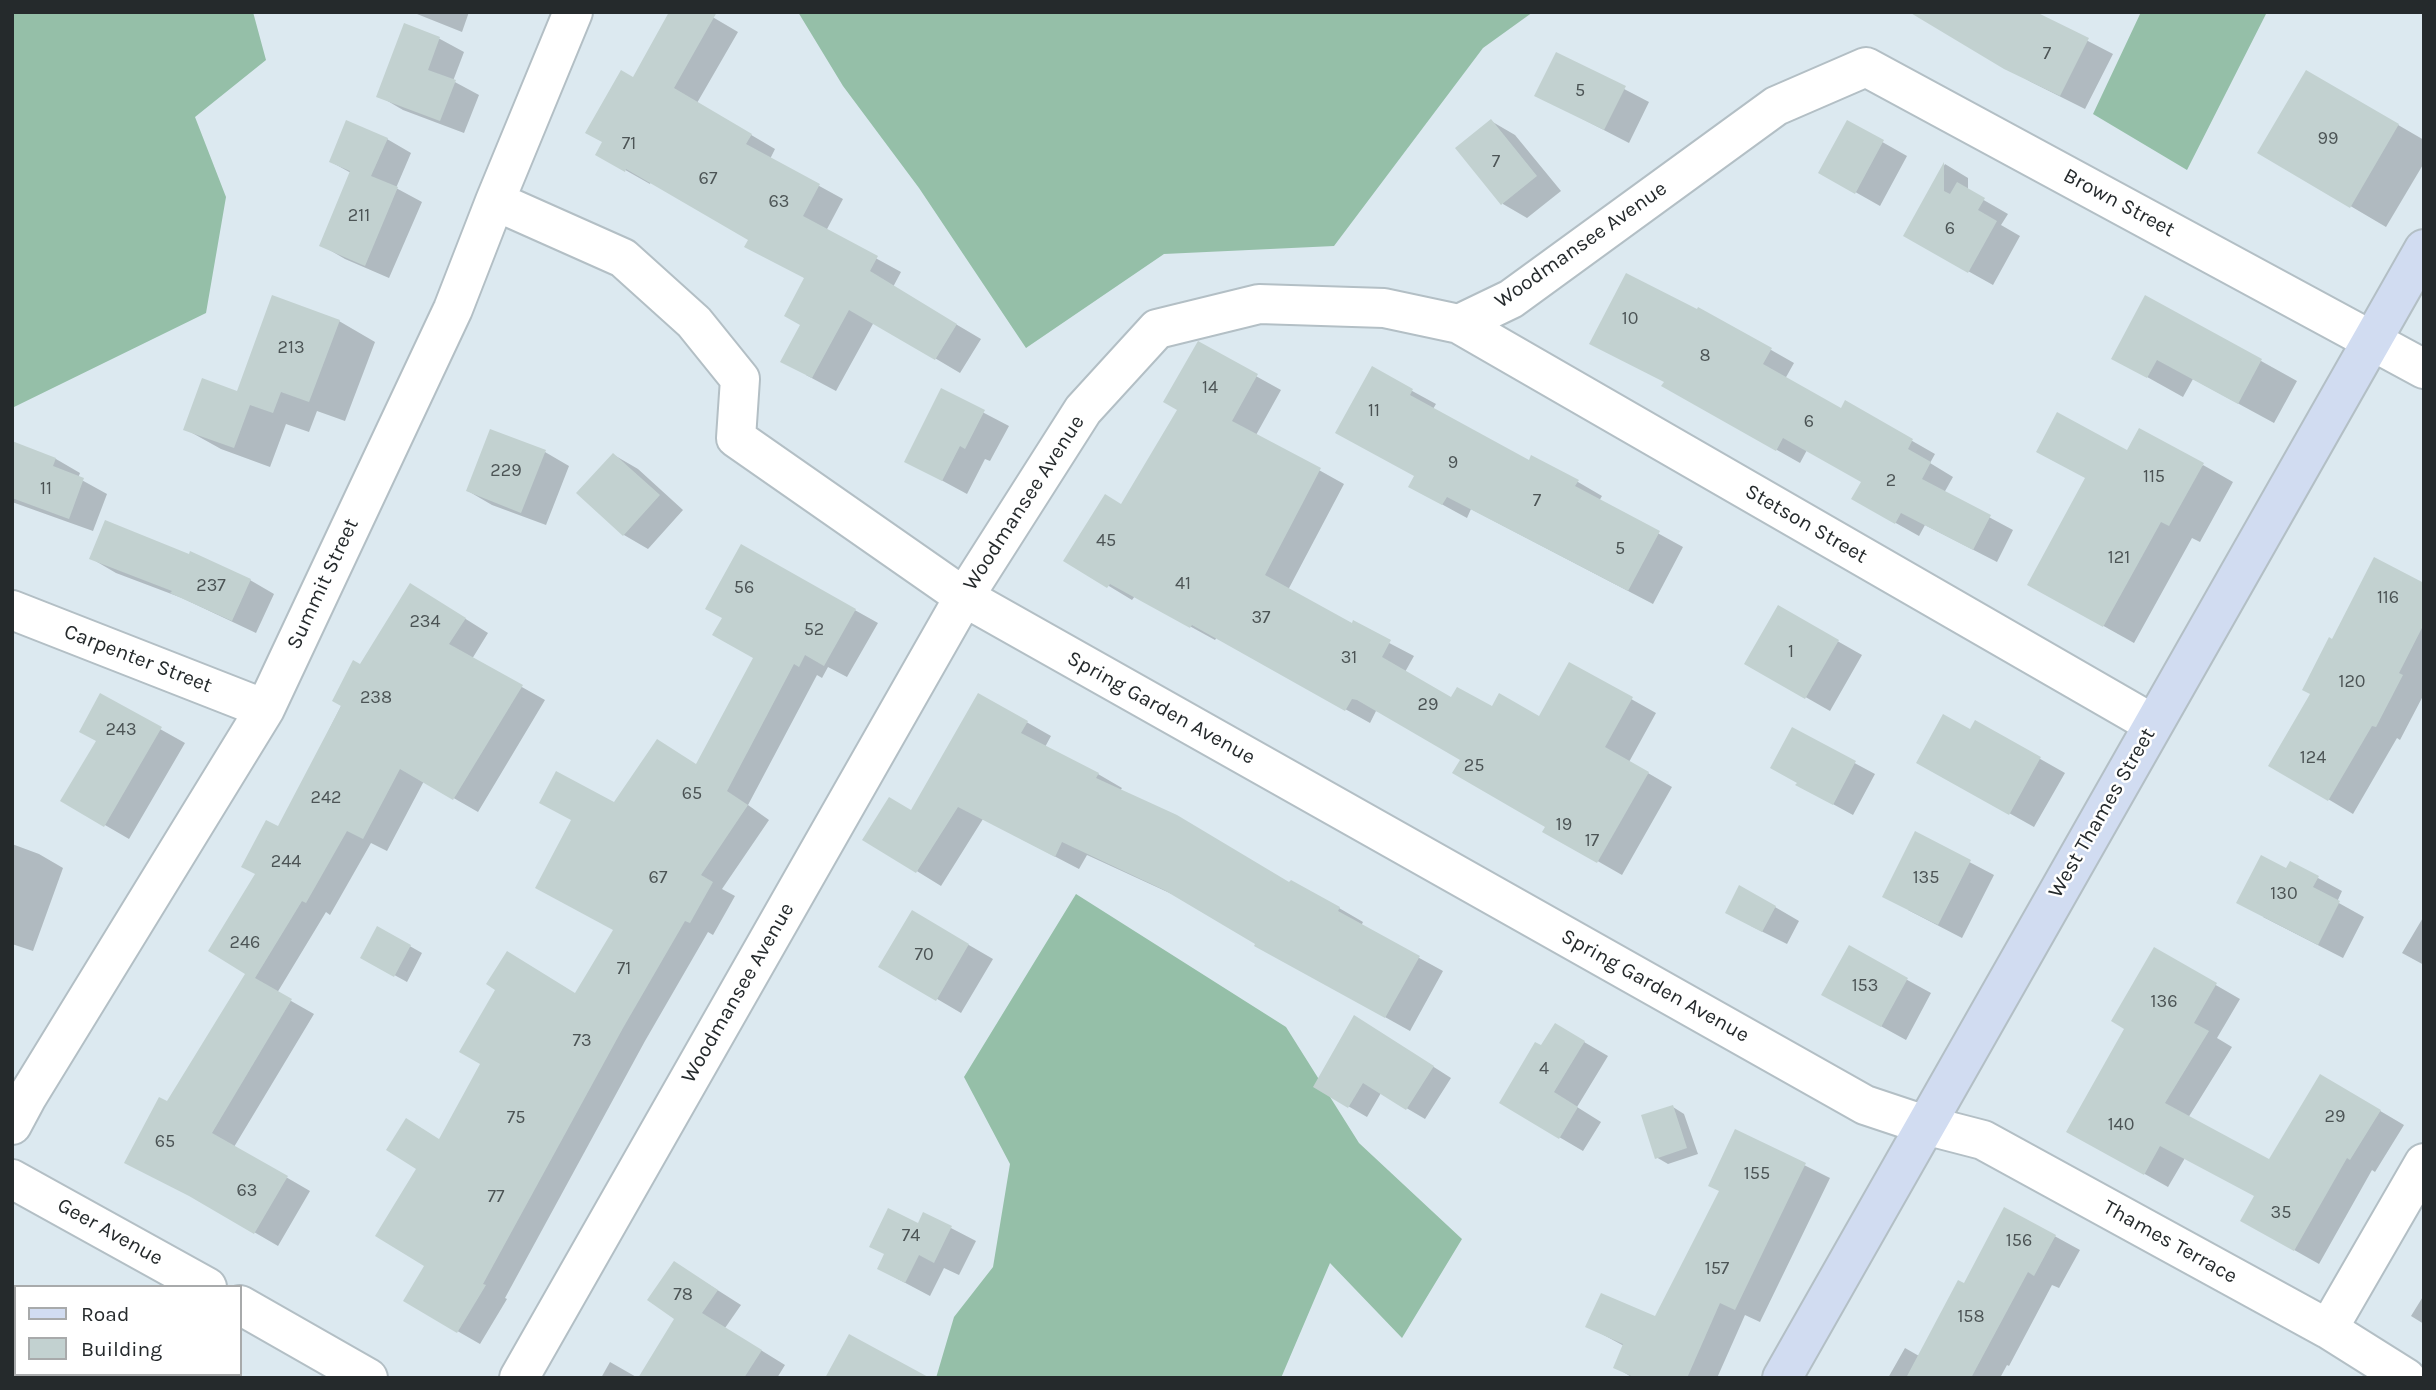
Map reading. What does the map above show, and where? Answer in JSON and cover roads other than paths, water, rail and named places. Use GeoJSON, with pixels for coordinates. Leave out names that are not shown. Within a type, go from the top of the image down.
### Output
{"type":"FeatureCollection","features":[{"type":"Feature","properties":{"kind":"main road","name":"West Thames Street"},"geometry":{"type":"LineString","coordinates":[[1782,1378],[2424,249]]}},
{"type":"Feature","properties":{"kind":"street","name":"Summit Street"},"geometry":{"type":"LineString","coordinates":[[12,1125],[265,709],[453,309],[573,12]]}},
{"type":"Feature","properties":{"kind":"street","name":"Woodmansee Avenue"},"geometry":{"type":"LineString","coordinates":[[519,1378],[964,597],[1083,410],[1157,329],[1259,304],[1384,307],[1459,324],[1511,299],[1776,106],[1866,67]]}},
{"type":"Feature","properties":{"kind":"street","name":"Brown Street"},"geometry":{"type":"LineString","coordinates":[[1866,67],[2424,369]]}},
{"type":"Feature","properties":{"kind":"street","name":"Spring Garden Avenue"},"geometry":{"type":"LineString","coordinates":[[495,201],[623,258],[694,321],[740,379],[736,438],[964,597],[1865,1105],[1925,1125]]}},
{"type":"Feature","properties":{"kind":"street","name":"Stetson Street"},"geometry":{"type":"LineString","coordinates":[[1459,324],[2153,724]]}},
{"type":"Feature","properties":{"kind":"street","name":"Carpenter Street"},"geometry":{"type":"LineString","coordinates":[[12,610],[265,709]]}},
{"type":"Feature","properties":{"kind":"street","name":"Thames Terrace"},"geometry":{"type":"LineString","coordinates":[[1925,1125],[1983,1140],[2328,1329],[2406,1378]]}},
{"type":"Feature","properties":{"kind":"street"},"geometry":{"type":"LineString","coordinates":[[2328,1329],[2424,1163]]}},
{"type":"Feature","properties":{"kind":"street","name":"Geer Avenue"},"geometry":{"type":"LineString","coordinates":[[12,1179],[203,1285]]}},
{"type":"Feature","properties":{"kind":"street"},"geometry":{"type":"LineString","coordinates":[[242,1306],[368,1378]]}}]}
